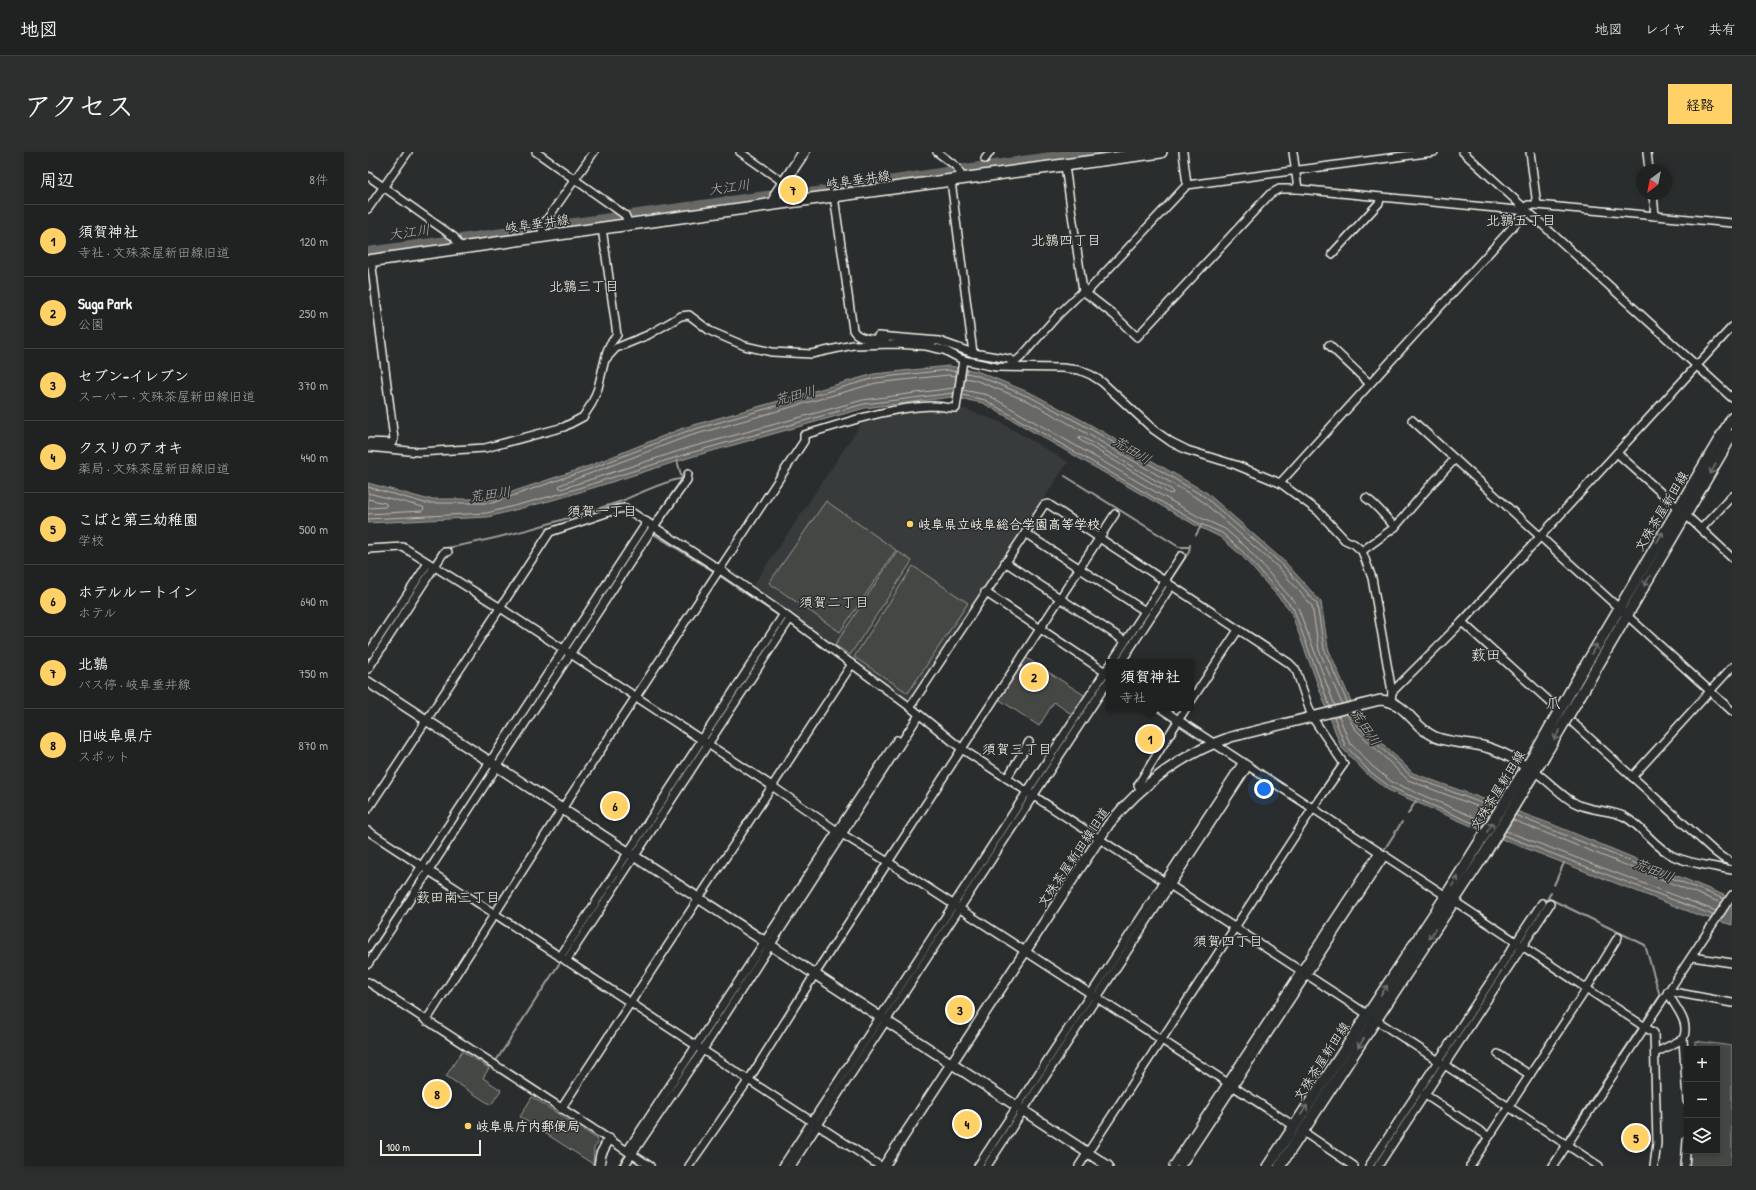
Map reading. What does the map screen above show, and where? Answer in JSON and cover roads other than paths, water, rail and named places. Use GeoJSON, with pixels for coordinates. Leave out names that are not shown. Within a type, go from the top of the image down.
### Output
{"type":"FeatureCollection","features":[{"type":"Feature","properties":{"kind":"main road"},"geometry":{"type":"LineString","coordinates":[[775,199],[783,182],[804,152]]}},
{"type":"Feature","properties":{"kind":"main road","name":"岐阜垂井線"},"geometry":{"type":"LineString","coordinates":[[369,261],[460,246],[542,230],[602,228],[627,220],[775,199],[834,196],[951,181],[962,177],[1065,166],[1161,152]]}},
{"type":"Feature","properties":{"kind":"main road","name":"文殊茶屋新田線"},"geometry":{"type":"LineString","coordinates":[[1280,1166],[1298,1129],[1368,1014],[1450,899],[1484,855],[1510,805],[1539,755],[1574,683],[1732,418]]}},
{"type":"Feature","properties":{"kind":"main road","name":"文殊茶屋新田線"},"geometry":{"type":"LineString","coordinates":[[1539,755],[1584,689],[1732,435]]}},
{"type":"Feature","properties":{"kind":"main road","name":"文殊茶屋新田線"},"geometry":{"type":"LineString","coordinates":[[1268,1166],[1298,1129],[1377,1019],[1450,899],[1474,851],[1510,805]]}},
{"type":"Feature","properties":{"kind":"street"},"geometry":{"type":"LineString","coordinates":[[368,209],[408,152]]}},
{"type":"Feature","properties":{"kind":"street"},"geometry":{"type":"LineString","coordinates":[[536,152],[575,179],[627,220]]}},
{"type":"Feature","properties":{"kind":"street"},"geometry":{"type":"LineString","coordinates":[[542,230],[594,152]]}},
{"type":"Feature","properties":{"kind":"street"},"geometry":{"type":"LineString","coordinates":[[740,152],[783,182]]}},
{"type":"Feature","properties":{"kind":"street"},"geometry":{"type":"LineString","coordinates":[[937,152],[957,167],[962,177]]}},
{"type":"Feature","properties":{"kind":"street"},"geometry":{"type":"LineString","coordinates":[[985,159],[990,152]]}},
{"type":"Feature","properties":{"kind":"street"},"geometry":{"type":"LineString","coordinates":[[1183,152],[1187,185]]}},
{"type":"Feature","properties":{"kind":"street"},"geometry":{"type":"LineString","coordinates":[[1294,152],[1298,188]]}},
{"type":"Feature","properties":{"kind":"street"},"geometry":{"type":"LineString","coordinates":[[983,364],[999,361],[1015,362],[1021,357],[1058,315],[1085,292],[1187,185],[1296,172],[1434,152]]}},
{"type":"Feature","properties":{"kind":"street"},"geometry":{"type":"LineString","coordinates":[[1463,152],[1732,398]]}},
{"type":"Feature","properties":{"kind":"street"},"geometry":{"type":"LineString","coordinates":[[1530,152],[1537,205]]}},
{"type":"Feature","properties":{"kind":"street"},"geometry":{"type":"LineString","coordinates":[[1647,152],[1649,164]]}},
{"type":"Feature","properties":{"kind":"street"},"geometry":{"type":"LineString","coordinates":[[1065,166],[1085,292],[1114,316],[1137,338],[1270,194],[1279,189],[1298,188],[1381,197],[1525,209]]}},
{"type":"Feature","properties":{"kind":"street"},"geometry":{"type":"LineString","coordinates":[[368,176],[454,237],[460,246]]}},
{"type":"Feature","properties":{"kind":"street"},"geometry":{"type":"LineString","coordinates":[[951,181],[973,353]]}},
{"type":"Feature","properties":{"kind":"street"},"geometry":{"type":"LineString","coordinates":[[834,196],[853,330],[861,337],[892,341],[896,344]]}},
{"type":"Feature","properties":{"kind":"street"},"geometry":{"type":"LineString","coordinates":[[1332,254],[1378,203],[1381,197]]}},
{"type":"Feature","properties":{"kind":"street"},"geometry":{"type":"LineString","coordinates":[[1654,200],[1655,216]]}},
{"type":"Feature","properties":{"kind":"street"},"geometry":{"type":"LineString","coordinates":[[1280,482],[1528,205],[1732,223]]}},
{"type":"Feature","properties":{"kind":"street"},"geometry":{"type":"LineString","coordinates":[[368,447],[419,452],[485,448],[564,427],[583,417],[592,404],[610,344],[617,335],[602,228]]}},
{"type":"Feature","properties":{"kind":"street"},"geometry":{"type":"LineString","coordinates":[[368,442],[392,443],[394,439],[369,261]]}},
{"type":"Feature","properties":{"kind":"street"},"geometry":{"type":"LineString","coordinates":[[606,359],[616,348],[648,335],[681,316],[689,315],[710,331],[745,346],[772,352],[811,354],[853,345],[896,344],[932,347],[944,350],[963,363],[983,364],[996,367],[1062,368],[1079,370],[1091,375],[1102,382],[1154,430],[1171,442],[1192,452],[1236,465],[1280,482],[1318,511],[1345,540],[1354,544],[1362,551],[1372,578],[1391,697],[1421,728],[1434,737],[1447,741],[1488,747],[1507,755],[1548,780],[1576,804],[1625,817],[1636,824],[1672,855],[1686,860],[1732,870]]}},
{"type":"Feature","properties":{"kind":"street"},"geometry":{"type":"LineString","coordinates":[[1391,697],[1462,622],[1732,327]]}},
{"type":"Feature","properties":{"kind":"street"},"geometry":{"type":"LineString","coordinates":[[857,335],[939,341],[973,353],[1009,359],[1015,362]]}},
{"type":"Feature","properties":{"kind":"street"},"geometry":{"type":"LineString","coordinates":[[1329,345],[1369,383]]}},
{"type":"Feature","properties":{"kind":"street"},"geometry":{"type":"LineString","coordinates":[[426,1021],[562,809],[804,441],[804,435],[890,411],[932,406],[956,408],[963,363]]}},
{"type":"Feature","properties":{"kind":"street"},"geometry":{"type":"LineString","coordinates":[[1412,420],[1732,711]]}},
{"type":"Feature","properties":{"kind":"street"},"geometry":{"type":"LineString","coordinates":[[1617,453],[1678,508]]}},
{"type":"Feature","properties":{"kind":"street"},"geometry":{"type":"LineString","coordinates":[[1362,551],[1395,527],[1424,492],[1455,460]]}},
{"type":"Feature","properties":{"kind":"street"},"geometry":{"type":"LineString","coordinates":[[368,948],[422,866],[570,654],[687,480],[688,474]]}},
{"type":"Feature","properties":{"kind":"street"},"geometry":{"type":"LineString","coordinates":[[1701,529],[1732,496]]}},
{"type":"Feature","properties":{"kind":"street"},"geometry":{"type":"LineString","coordinates":[[1366,498],[1374,503],[1383,516],[1395,527]]}},
{"type":"Feature","properties":{"kind":"street"},"geometry":{"type":"LineString","coordinates":[[624,1166],[629,1152],[699,1048],[839,832],[985,592],[1044,505],[1048,504],[1289,663],[1296,670],[1314,716],[1344,764],[1313,808],[1079,1166]]}},
{"type":"Feature","properties":{"kind":"street"},"geometry":{"type":"LineString","coordinates":[[368,809],[499,607],[550,532],[625,508],[719,569],[787,616],[962,748],[1599,1166]]}},
{"type":"Feature","properties":{"kind":"street"},"geometry":{"type":"LineString","coordinates":[[689,1166],[748,1081],[814,974],[1116,514]]}},
{"type":"Feature","properties":{"kind":"street"},"geometry":{"type":"LineString","coordinates":[[1686,516],[1732,558]]}},
{"type":"Feature","properties":{"kind":"street"},"geometry":{"type":"LineString","coordinates":[[368,964],[429,871],[563,650],[647,522]]}},
{"type":"Feature","properties":{"kind":"street"},"geometry":{"type":"LineString","coordinates":[[1025,533],[1145,611]]}},
{"type":"Feature","properties":{"kind":"street"},"geometry":{"type":"LineString","coordinates":[[368,550],[403,547],[499,607],[704,743],[772,786],[839,832],[888,862],[1354,1166]]}},
{"type":"Feature","properties":{"kind":"street"},"geometry":{"type":"LineString","coordinates":[[368,654],[431,565],[444,552],[448,552]]}},
{"type":"Feature","properties":{"kind":"street"},"geometry":{"type":"LineString","coordinates":[[1114,659],[1181,556]]}},
{"type":"Feature","properties":{"kind":"street"},"geometry":{"type":"LineString","coordinates":[[1005,562],[1125,641]]}},
{"type":"Feature","properties":{"kind":"street"},"geometry":{"type":"LineString","coordinates":[[368,669],[431,565]]}},
{"type":"Feature","properties":{"kind":"street"},"geometry":{"type":"LineString","coordinates":[[1123,659],[1171,586]]}},
{"type":"Feature","properties":{"kind":"street"},"geometry":{"type":"LineString","coordinates":[[985,592],[1106,670]]}},
{"type":"Feature","properties":{"kind":"street"},"geometry":{"type":"LineString","coordinates":[[563,959],[787,616]]}},
{"type":"Feature","properties":{"kind":"street"},"geometry":{"type":"LineString","coordinates":[[1462,622],[1715,852],[1732,862]]}},
{"type":"Feature","properties":{"kind":"street"},"geometry":{"type":"LineString","coordinates":[[1194,696],[1238,630]]}},
{"type":"Feature","properties":{"kind":"street"},"geometry":{"type":"LineString","coordinates":[[561,1108],[631,1004],[698,898],[852,664]]}},
{"type":"Feature","properties":{"kind":"street"},"geometry":{"type":"LineString","coordinates":[[1632,777],[1732,667]]}},
{"type":"Feature","properties":{"kind":"street"},"geometry":{"type":"LineString","coordinates":[[783,1166],[815,1123],[956,907],[1027,791],[1106,674]]}},
{"type":"Feature","properties":{"kind":"street"},"geometry":{"type":"LineString","coordinates":[[368,682],[1108,1166]]}},
{"type":"Feature","properties":{"kind":"street"},"geometry":{"type":"LineString","coordinates":[[956,907],[1034,796],[1106,685]]}},
{"type":"Feature","properties":{"kind":"street","name":"文殊茶屋新田線旧道"},"geometry":{"type":"LineString","coordinates":[[884,1166],[1100,838],[1124,805],[1140,790],[1184,758],[1213,743],[1231,737],[1391,697]]}},
{"type":"Feature","properties":{"kind":"street"},"geometry":{"type":"LineString","coordinates":[[1164,711],[1654,1033],[1657,1143],[1654,1166]]}},
{"type":"Feature","properties":{"kind":"street"},"geometry":{"type":"LineString","coordinates":[[1140,790],[1138,785],[1184,711]]}},
{"type":"Feature","properties":{"kind":"street"},"geometry":{"type":"LineString","coordinates":[[1007,778],[1029,742]]}},
{"type":"Feature","properties":{"kind":"street"},"geometry":{"type":"LineString","coordinates":[[978,1166],[1020,1108],[1246,764]]}},
{"type":"Feature","properties":{"kind":"street"},"geometry":{"type":"LineString","coordinates":[[368,831],[880,1166]]}},
{"type":"Feature","properties":{"kind":"street"},"geometry":{"type":"LineString","coordinates":[[1715,852],[1732,857]]}},
{"type":"Feature","properties":{"kind":"street"},"geometry":{"type":"LineString","coordinates":[[1181,1166],[1301,970],[1382,854]]}},
{"type":"Feature","properties":{"kind":"street"},"geometry":{"type":"LineString","coordinates":[[1173,1166],[1307,974],[1382,854]]}},
{"type":"Feature","properties":{"kind":"street"},"geometry":{"type":"LineString","coordinates":[[1555,1165],[1732,895]]}},
{"type":"Feature","properties":{"kind":"street"},"geometry":{"type":"LineString","coordinates":[[1369,1166],[1441,1062],[1546,903]]}},
{"type":"Feature","properties":{"kind":"street"},"geometry":{"type":"LineString","coordinates":[[1470,1166],[1587,988],[1618,937]]}},
{"type":"Feature","properties":{"kind":"street"},"geometry":{"type":"LineString","coordinates":[[1694,954],[1732,963]]}},
{"type":"Feature","properties":{"kind":"street"},"geometry":{"type":"LineString","coordinates":[[368,982],[650,1166]]}},
{"type":"Feature","properties":{"kind":"street"},"geometry":{"type":"LineString","coordinates":[[1668,991],[1732,1003]]}},
{"type":"Feature","properties":{"kind":"street"},"geometry":{"type":"LineString","coordinates":[[1668,991],[1672,1001],[1683,1018],[1686,1031],[1683,1039],[1686,1082]]}},
{"type":"Feature","properties":{"kind":"street"},"geometry":{"type":"LineString","coordinates":[[1655,1053],[1683,1039]]}},
{"type":"Feature","properties":{"kind":"street"},"geometry":{"type":"LineString","coordinates":[[1498,1054],[1530,1075]]}},
{"type":"Feature","properties":{"kind":"street"},"geometry":{"type":"LineString","coordinates":[[1378,1166],[1424,1094],[1441,1062]]}},
{"type":"Feature","properties":{"kind":"street"},"geometry":{"type":"LineString","coordinates":[[1424,1094],[1489,1138]]}},
{"type":"Feature","properties":{"kind":"street"},"geometry":{"type":"LineString","coordinates":[[986,1166],[1020,1108]]}},
{"type":"Feature","properties":{"kind":"street"},"geometry":{"type":"LineString","coordinates":[[791,1166],[815,1123]]}},
{"type":"Feature","properties":{"kind":"street"},"geometry":{"type":"LineString","coordinates":[[599,1166],[601,1154],[609,1139]]}},
{"type":"Feature","properties":{"kind":"street"},"geometry":{"type":"LineString","coordinates":[[1685,1166],[1686,1154]]}},
{"type":"Feature","properties":{"kind":"water","name":"荒田川"},"geometry":{"type":"Polygon","coordinates":[[[949,366],[977,371],[1033,394],[1091,425],[1207,493],[1286,563],[1321,602],[1328,648],[1360,722],[1413,773],[1554,825],[1726,896],[1732,900],[1732,925],[1698,915],[1504,840],[1388,790],[1366,773],[1341,747],[1290,610],[1241,555],[1220,537],[1195,525],[983,403],[952,397],[865,408],[691,457],[564,497],[488,517],[368,523],[368,483],[426,499],[491,499],[589,466],[683,428],[874,374],[949,366]]]}},
{"type":"Feature","properties":{"kind":"waterway","name":"大江川"},"geometry":{"type":"LineString","coordinates":[[368,253],[766,197],[817,193],[1095,152]]}},
{"type":"Feature","properties":{"kind":"waterway"},"geometry":{"type":"LineString","coordinates":[[656,517],[682,479],[677,460]]}},
{"type":"Feature","properties":{"kind":"waterway"},"geometry":{"type":"LineString","coordinates":[[1065,476],[1179,547],[1189,547]]}},
{"type":"Feature","properties":{"kind":"waterway"},"geometry":{"type":"LineString","coordinates":[[433,562],[441,549],[509,535],[553,523],[619,502],[669,481],[682,479]]}},
{"type":"Feature","properties":{"kind":"waterway"},"geometry":{"type":"LineString","coordinates":[[1196,535],[1201,526]]}},
{"type":"Feature","properties":{"kind":"waterway"},"geometry":{"type":"LineString","coordinates":[[652,533],[713,571]]}},
{"type":"Feature","properties":{"kind":"waterway"},"geometry":{"type":"LineString","coordinates":[[1169,582],[1189,552],[1190,545]]}},
{"type":"Feature","properties":{"kind":"waterway"},"geometry":{"type":"LineString","coordinates":[[368,662],[429,568]]}},
{"type":"Feature","properties":{"kind":"waterway"},"geometry":{"type":"LineString","coordinates":[[720,576],[779,616]]}},
{"type":"Feature","properties":{"kind":"waterway"},"geometry":{"type":"LineString","coordinates":[[1119,659],[1166,587]]}},
{"type":"Feature","properties":{"kind":"waterway"},"geometry":{"type":"LineString","coordinates":[[497,759],[551,678]]}},
{"type":"Feature","properties":{"kind":"waterway"},"geometry":{"type":"LineString","coordinates":[[898,740],[908,725]]}},
{"type":"Feature","properties":{"kind":"waterway"},"geometry":{"type":"LineString","coordinates":[[1314,800],[1340,763]]}},
{"type":"Feature","properties":{"kind":"waterway"},"geometry":{"type":"LineString","coordinates":[[429,864],[489,771]]}},
{"type":"Feature","properties":{"kind":"waterway"},"geometry":{"type":"LineString","coordinates":[[1250,772],[1293,800]]}},
{"type":"Feature","properties":{"kind":"waterway"},"geometry":{"type":"LineString","coordinates":[[1408,814],[1416,801]]}},
{"type":"Feature","properties":{"kind":"waterway"},"geometry":{"type":"LineString","coordinates":[[1384,850],[1402,822]]}},
{"type":"Feature","properties":{"kind":"waterway"},"geometry":{"type":"LineString","coordinates":[[1554,885],[1564,863]]}},
{"type":"Feature","properties":{"kind":"waterway"},"geometry":{"type":"LineString","coordinates":[[368,957],[422,873]]}},
{"type":"Feature","properties":{"kind":"waterway"},"geometry":{"type":"LineString","coordinates":[[1545,904],[1551,892]]}},
{"type":"Feature","properties":{"kind":"waterway"},"geometry":{"type":"LineString","coordinates":[[1548,898],[1645,945],[1660,996],[1645,1018]]}},
{"type":"Feature","properties":{"kind":"waterway"},"geometry":{"type":"LineString","coordinates":[[496,1061],[561,961]]}},
{"type":"Feature","properties":{"kind":"waterway"},"geometry":{"type":"LineString","coordinates":[[1567,1136],[1638,1029]]}},
{"type":"Feature","properties":{"kind":"waterway"},"geometry":{"type":"LineString","coordinates":[[1024,1103],[1060,1047]]}},
{"type":"Feature","properties":{"kind":"waterway"},"geometry":{"type":"LineString","coordinates":[[502,1065],[542,1092]]}},
{"type":"Feature","properties":{"kind":"waterway"},"geometry":{"type":"LineString","coordinates":[[983,1166],[1016,1114]]}},
{"type":"Feature","properties":{"kind":"waterway"},"geometry":{"type":"LineString","coordinates":[[1548,1166],[1559,1149]]}},
{"type":"Feature","properties":{"kind":"waterway"},"geometry":{"type":"LineString","coordinates":[[618,1166],[624,1157]]}},
{"type":"Feature","properties":{"kind":"place","name":"北鶉"},"geometry":{"type":"Point","coordinates":[793,190]}},
{"type":"Feature","properties":{"kind":"place","name":"岐阜県立岐阜総合学園高等学校"},"geometry":{"type":"Point","coordinates":[910,524]}},
{"type":"Feature","properties":{"kind":"place","name":"Suga Park"},"geometry":{"type":"Point","coordinates":[1034,677]}},
{"type":"Feature","properties":{"kind":"place","name":"須賀神社"},"geometry":{"type":"Point","coordinates":[1150,739]}},
{"type":"Feature","properties":{"kind":"place","name":"ホテルルートイン"},"geometry":{"type":"Point","coordinates":[615,806]}},
{"type":"Feature","properties":{"kind":"place","name":"セブン-イレブン"},"geometry":{"type":"Point","coordinates":[960,1010]}},
{"type":"Feature","properties":{"kind":"place","name":"旧岐阜県庁"},"geometry":{"type":"Point","coordinates":[437,1094]}},
{"type":"Feature","properties":{"kind":"place","name":"クスリのアオキ"},"geometry":{"type":"Point","coordinates":[967,1124]}},
{"type":"Feature","properties":{"kind":"place","name":"岐阜県庁内郵便局"},"geometry":{"type":"Point","coordinates":[468,1126]}},
{"type":"Feature","properties":{"kind":"place","name":"こばと第三幼稚園"},"geometry":{"type":"Point","coordinates":[1636,1138]}},
{"type":"Feature","properties":{"kind":"district","name":"北鶉五丁目"},"geometry":{"type":"Point","coordinates":[1521,220]}},
{"type":"Feature","properties":{"kind":"district","name":"北鶉四丁目"},"geometry":{"type":"Point","coordinates":[1066,240]}},
{"type":"Feature","properties":{"kind":"district","name":"北鶉三丁目"},"geometry":{"type":"Point","coordinates":[584,286]}},
{"type":"Feature","properties":{"kind":"district","name":"須賀一丁目"},"geometry":{"type":"Point","coordinates":[602,511]}},
{"type":"Feature","properties":{"kind":"district","name":"須賀二丁目"},"geometry":{"type":"Point","coordinates":[834,602]}},
{"type":"Feature","properties":{"kind":"district","name":"薮田"},"geometry":{"type":"Point","coordinates":[1486,655]}},
{"type":"Feature","properties":{"kind":"district","name":"爪"},"geometry":{"type":"Point","coordinates":[1553,703]}},
{"type":"Feature","properties":{"kind":"district","name":"須賀三丁目"},"geometry":{"type":"Point","coordinates":[1017,749]}},
{"type":"Feature","properties":{"kind":"district","name":"薮田南三丁目"},"geometry":{"type":"Point","coordinates":[458,897]}},
{"type":"Feature","properties":{"kind":"district","name":"須賀四丁目"},"geometry":{"type":"Point","coordinates":[1228,941]}}]}
